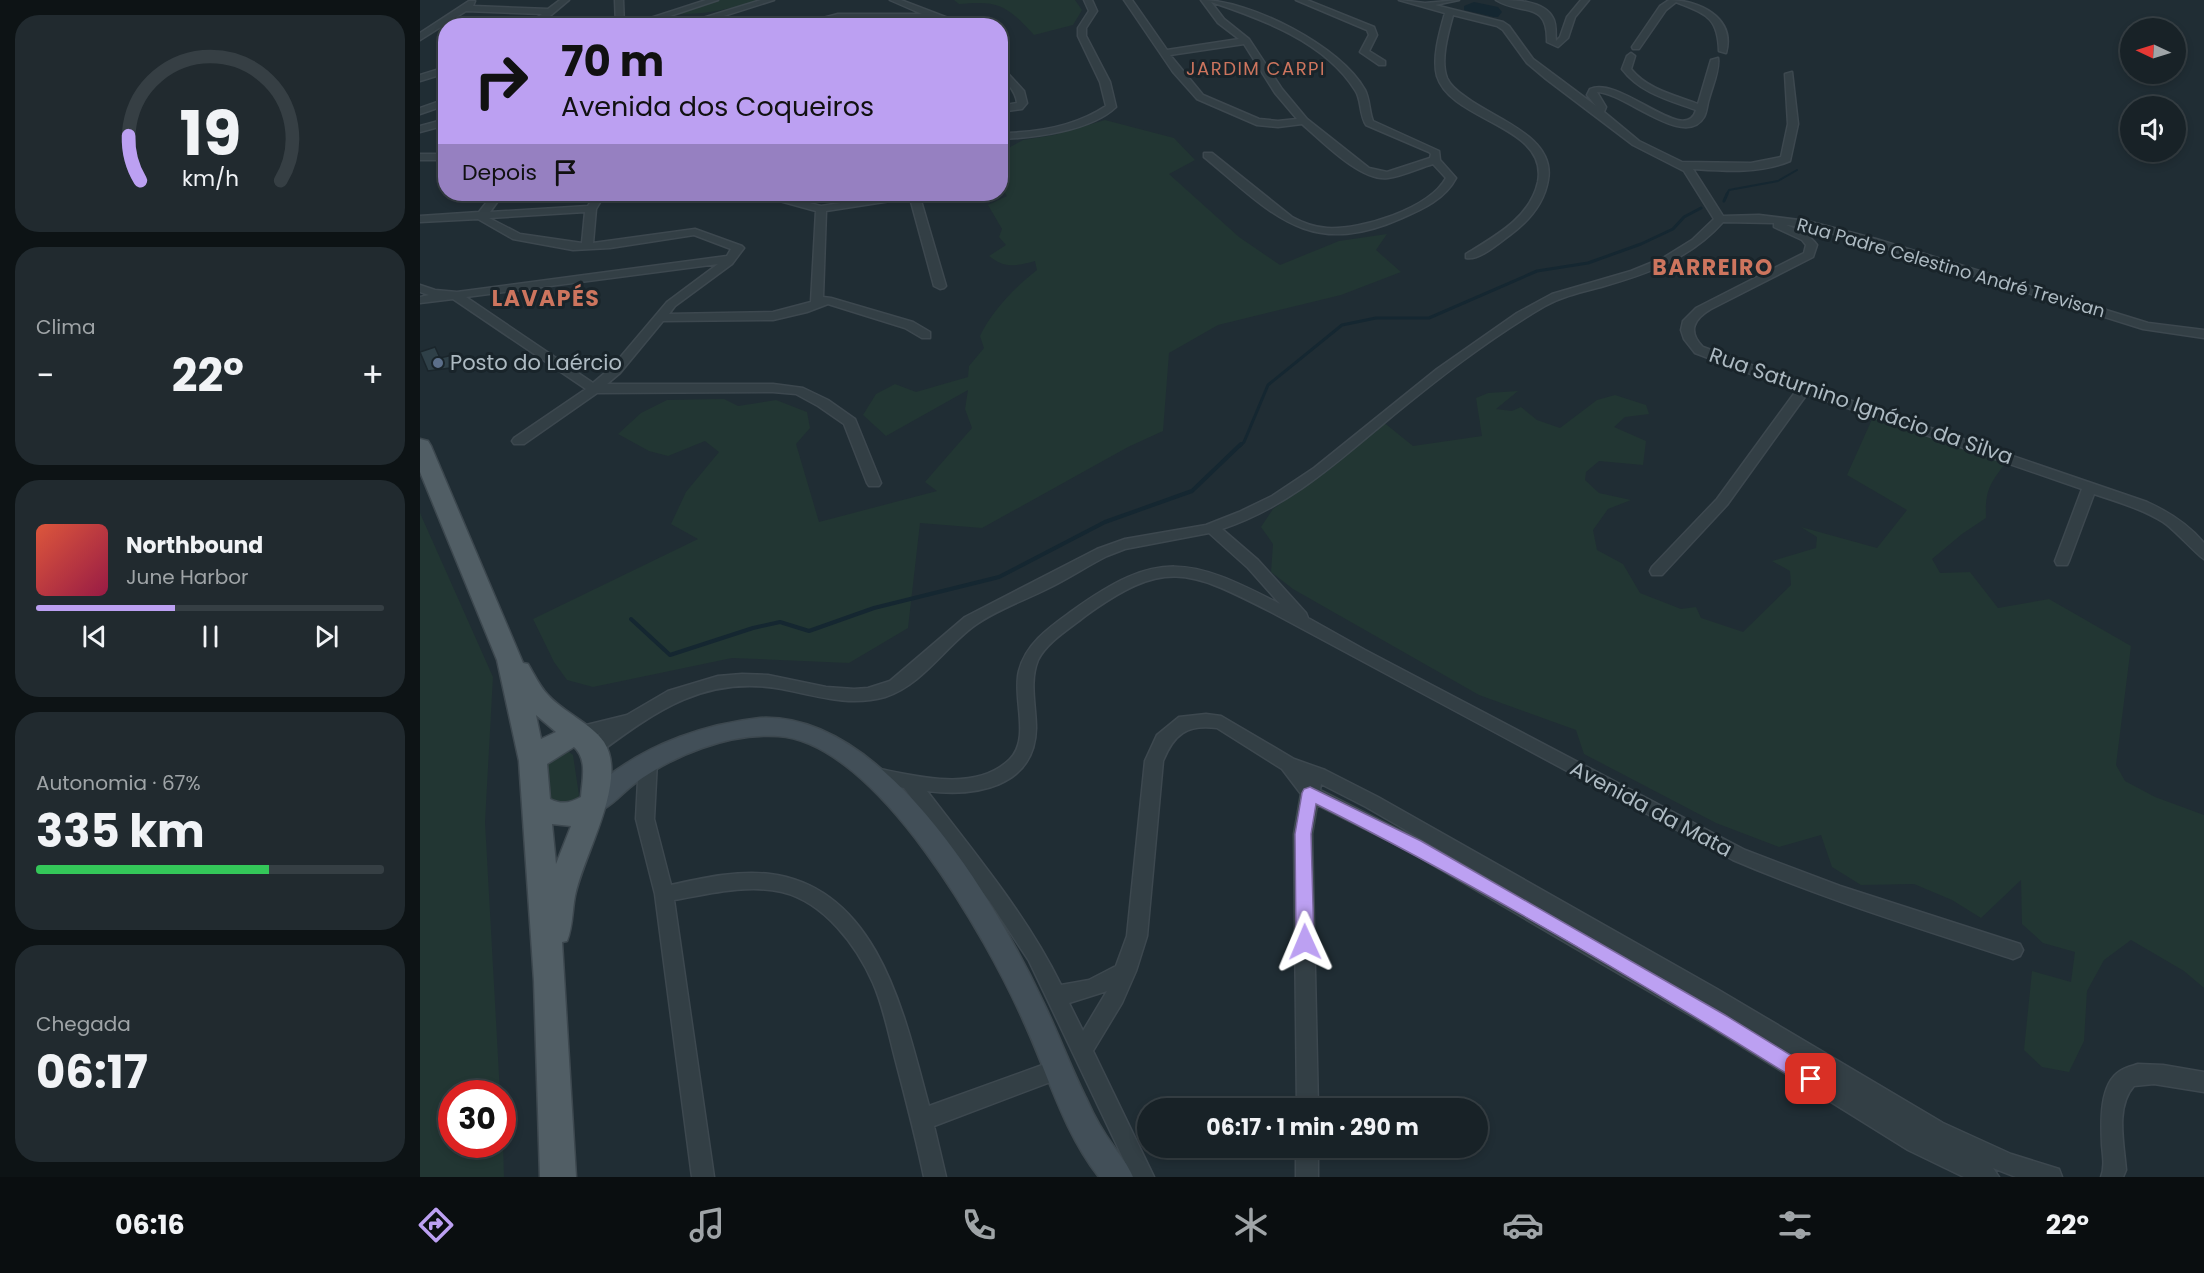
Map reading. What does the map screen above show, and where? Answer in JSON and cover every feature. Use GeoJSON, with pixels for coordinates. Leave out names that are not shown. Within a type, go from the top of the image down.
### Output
{"type":"FeatureCollection","features":[{"type":"Feature","properties":{"kind":"main road"},"geometry":{"type":"LineString","coordinates":[[420,446],[510,660],[533,761],[550,981],[558,1177]]}},
{"type":"Feature","properties":{"kind":"main road"},"geometry":{"type":"LineString","coordinates":[[510,660],[528,683],[538,702],[589,749],[621,765],[648,760]]}},
{"type":"Feature","properties":{"kind":"main road"},"geometry":{"type":"LineString","coordinates":[[535,805],[559,816],[575,813],[594,803],[614,784],[648,760],[664,752],[718,736],[771,727],[797,730],[824,741],[875,775],[917,824],[983,914],[1035,1014],[1079,1118],[1103,1160],[1118,1177]]}},
{"type":"Feature","properties":{"kind":"main road"},"geometry":{"type":"LineString","coordinates":[[533,761],[541,752],[589,749]]}},
{"type":"Feature","properties":{"kind":"main road"},"geometry":{"type":"LineString","coordinates":[[550,981],[560,896],[573,855],[594,803],[589,749]]}},
{"type":"Feature","properties":{"kind":"street"},"geometry":{"type":"LineString","coordinates":[[458,0],[465,8],[549,12]]}},
{"type":"Feature","properties":{"kind":"street"},"geometry":{"type":"LineString","coordinates":[[449,18],[477,0]]}},
{"type":"Feature","properties":{"kind":"street"},"geometry":{"type":"LineString","coordinates":[[542,18],[565,0]]}},
{"type":"Feature","properties":{"kind":"street"},"geometry":{"type":"LineString","coordinates":[[619,0],[620,18]]}},
{"type":"Feature","properties":{"kind":"street"},"geometry":{"type":"LineString","coordinates":[[716,18],[770,0]]}},
{"type":"Feature","properties":{"kind":"street"},"geometry":{"type":"LineString","coordinates":[[894,0],[939,18]]}},
{"type":"Feature","properties":{"kind":"street"},"geometry":{"type":"LineString","coordinates":[[1008,136],[1050,131],[1095,116],[1111,107],[1108,92],[1082,36],[1082,28],[1093,11],[1088,0]]}},
{"type":"Feature","properties":{"kind":"street"},"geometry":{"type":"LineString","coordinates":[[1128,0],[1193,92],[1209,103],[1257,122],[1278,124],[1304,121]]}},
{"type":"Feature","properties":{"kind":"street"},"geometry":{"type":"LineString","coordinates":[[1205,0],[1221,21],[1246,41],[1278,91],[1304,121],[1371,173],[1388,175],[1435,160]]}},
{"type":"Feature","properties":{"kind":"street"},"geometry":{"type":"LineString","coordinates":[[1208,155],[1298,224],[1312,229],[1342,230],[1390,220],[1430,198],[1451,178],[1435,160],[1436,153],[1432,150],[1369,123],[1360,89],[1312,42],[1254,15],[1213,0]]}},
{"type":"Feature","properties":{"kind":"street"},"geometry":{"type":"LineString","coordinates":[[1300,0],[1371,29],[1373,35],[1364,52],[1382,63]]}},
{"type":"Feature","properties":{"kind":"street"},"geometry":{"type":"LineString","coordinates":[[589,749],[635,717],[679,693],[722,680],[768,681],[850,697],[867,696],[887,690],[902,681],[953,633],[978,615],[1038,588],[1102,552],[1134,542],[1191,534],[1212,528],[1255,511],[1296,488],[1442,371],[1544,302],[1659,264],[1687,249],[1712,230],[1720,219],[1693,175],[1681,165],[1636,143],[1539,70],[1500,24],[1403,0]]}},
{"type":"Feature","properties":{"kind":"street"},"geometry":{"type":"LineString","coordinates":[[1420,5],[1455,0]]}},
{"type":"Feature","properties":{"kind":"street"},"geometry":{"type":"LineString","coordinates":[[1500,0],[1539,9],[1548,16],[1551,42],[1558,44],[1564,38],[1571,17],[1585,0]]}},
{"type":"Feature","properties":{"kind":"street"},"geometry":{"type":"LineString","coordinates":[[1700,108],[1656,91],[1633,77],[1626,69],[1633,51],[1663,8],[1676,0],[1700,8],[1716,18],[1722,29],[1723,51]]}},
{"type":"Feature","properties":{"kind":"street"},"geometry":{"type":"LineString","coordinates":[[656,18],[710,1]]}},
{"type":"Feature","properties":{"kind":"street"},"geometry":{"type":"LineString","coordinates":[[1449,12],[1441,68],[1444,82],[1459,98],[1532,143],[1540,151],[1544,168],[1544,182],[1538,201],[1513,226],[1470,256]]}},
{"type":"Feature","properties":{"kind":"street"},"geometry":{"type":"LineString","coordinates":[[830,18],[838,16],[936,17]]}},
{"type":"Feature","properties":{"kind":"street"},"geometry":{"type":"LineString","coordinates":[[420,37],[438,25]]}},
{"type":"Feature","properties":{"kind":"street"},"geometry":{"type":"LineString","coordinates":[[1164,53],[1246,41]]}},
{"type":"Feature","properties":{"kind":"street"},"geometry":{"type":"LineString","coordinates":[[1599,113],[1601,107],[1592,95],[1597,89],[1621,94],[1663,120],[1677,123],[1696,120],[1715,60]]}},
{"type":"Feature","properties":{"kind":"street"},"geometry":{"type":"LineString","coordinates":[[420,78],[438,72]]}},
{"type":"Feature","properties":{"kind":"street"},"geometry":{"type":"LineString","coordinates":[[1681,165],[1713,167],[1762,165],[1782,162],[1786,159],[1793,124],[1788,74]]}},
{"type":"Feature","properties":{"kind":"street"},"geometry":{"type":"LineString","coordinates":[[1008,78],[1021,93],[1022,102],[1019,107],[1008,108]]}},
{"type":"Feature","properties":{"kind":"street"},"geometry":{"type":"LineString","coordinates":[[420,111],[438,105]]}},
{"type":"Feature","properties":{"kind":"street"},"geometry":{"type":"LineString","coordinates":[[420,129],[438,124]]}},
{"type":"Feature","properties":{"kind":"street"},"geometry":{"type":"LineString","coordinates":[[420,157],[438,157]]}},
{"type":"Feature","properties":{"kind":"street"},"geometry":{"type":"LineString","coordinates":[[482,215],[493,201]]}},
{"type":"Feature","properties":{"kind":"street"},"geometry":{"type":"LineString","coordinates":[[587,247],[591,208],[596,201]]}},
{"type":"Feature","properties":{"kind":"street"},"geometry":{"type":"LineString","coordinates":[[791,201],[821,209],[870,201]]}},
{"type":"Feature","properties":{"kind":"street"},"geometry":{"type":"LineString","coordinates":[[915,201],[940,286]]}},
{"type":"Feature","properties":{"kind":"street"},"geometry":{"type":"LineString","coordinates":[[420,219],[591,208]]}},
{"type":"Feature","properties":{"kind":"street"},"geometry":{"type":"LineString","coordinates":[[817,304],[821,209]]}},
{"type":"Feature","properties":{"kind":"street"},"geometry":{"type":"LineString","coordinates":[[482,215],[488,222],[517,237],[564,246],[587,247],[695,232],[738,248],[730,259],[680,295],[658,318],[616,370],[594,389],[519,441]]}},
{"type":"Feature","properties":{"kind":"street","name":"Rua Saturnino Ignácio da Silva"},"geometry":{"type":"LineString","coordinates":[[1759,218],[1806,238],[1812,244],[1812,250],[1801,260],[1732,293],[1693,316],[1688,325],[1688,335],[1699,350],[2161,514],[2192,537],[2204,554]]}},
{"type":"Feature","properties":{"kind":"street","name":"Rua Padre Celestino André Trevisan"},"geometry":{"type":"LineString","coordinates":[[1720,219],[1786,220],[1832,231],[2146,326],[2204,334]]}},
{"type":"Feature","properties":{"kind":"street"},"geometry":{"type":"LineString","coordinates":[[420,300],[730,259]]}},
{"type":"Feature","properties":{"kind":"street"},"geometry":{"type":"LineString","coordinates":[[420,288],[434,293],[453,294],[594,389],[619,387],[772,388],[799,391],[824,403],[850,422],[874,483]]}},
{"type":"Feature","properties":{"kind":"street"},"geometry":{"type":"LineString","coordinates":[[658,318],[754,318],[790,313],[827,300],[909,325],[926,335]]}},
{"type":"Feature","properties":{"kind":"street"},"geometry":{"type":"LineString","coordinates":[[1657,571],[1722,502],[1804,389]]}},
{"type":"Feature","properties":{"kind":"street"},"geometry":{"type":"LineString","coordinates":[[2062,561],[2090,487]]}},
{"type":"Feature","properties":{"kind":"street","name":"Avenida da Mata"},"geometry":{"type":"LineString","coordinates":[[1212,528],[1253,564],[1308,624]]}},
{"type":"Feature","properties":{"kind":"street","name":"Avenida da Mata"},"geometry":{"type":"LineString","coordinates":[[875,775],[939,786],[975,784],[993,779],[1017,763],[1024,753],[1027,740],[1025,683],[1029,664],[1037,649],[1051,634],[1123,583],[1144,574],[1183,570],[1205,574],[1225,582],[1308,624],[1359,654],[1739,855],[1834,893],[2013,950]]}},
{"type":"Feature","properties":{"kind":"street"},"geometry":{"type":"LineString","coordinates":[[1082,1051],[1102,1022],[1126,971],[1137,936],[1154,761],[1163,740],[1185,722],[1206,720],[1221,722],[1288,764],[1319,775],[1721,1002],[1932,1130],[1978,1153],[2013,1167],[2051,1177]]}},
{"type":"Feature","properties":{"kind":"street"},"geometry":{"type":"LineString","coordinates":[[648,760],[645,819],[664,894],[703,1177]]}},
{"type":"Feature","properties":{"kind":"street"},"geometry":{"type":"LineString","coordinates":[[1288,764],[1310,793],[1415,846],[1709,1015],[1916,1142],[1988,1177]]}},
{"type":"Feature","properties":{"kind":"street"},"geometry":{"type":"LineString","coordinates":[[1307,1098],[1303,834],[1310,793],[1319,775]]}},
{"type":"Feature","properties":{"kind":"street"},"geometry":{"type":"LineString","coordinates":[[909,781],[997,896],[1036,955],[1143,1177]]}},
{"type":"Feature","properties":{"kind":"street"},"geometry":{"type":"LineString","coordinates":[[664,894],[747,882],[782,884],[808,893],[833,912],[864,950],[880,978],[923,1119],[935,1177]]}},
{"type":"Feature","properties":{"kind":"street"},"geometry":{"type":"LineString","coordinates":[[1057,995],[1075,994],[1095,989],[1126,971]]}},
{"type":"Feature","properties":{"kind":"street"},"geometry":{"type":"LineString","coordinates":[[923,1119],[1059,1069]]}},
{"type":"Feature","properties":{"kind":"street"},"geometry":{"type":"LineString","coordinates":[[2112,1177],[2115,1170],[2115,1092],[2120,1083],[2128,1077],[2139,1074],[2204,1082]]}},
{"type":"Feature","properties":{"kind":"street"},"geometry":{"type":"LineString","coordinates":[[1307,1158],[1307,1177]]}},
{"type":"Feature","properties":{"kind":"green space"},"geometry":{"type":"Polygon","coordinates":[[[716,0],[763,0],[720,10],[676,14],[716,0]]]}},
{"type":"Feature","properties":{"kind":"green space"},"geometry":{"type":"Polygon","coordinates":[[[954,0],[1075,0],[1082,10],[1073,25],[1034,35],[1017,17],[1002,7],[984,3],[959,4],[954,0]]]}},
{"type":"Feature","properties":{"kind":"green space"},"geometry":{"type":"Polygon","coordinates":[[[1105,120],[1174,138],[1195,160],[1169,174],[1239,237],[1280,265],[1339,241],[1387,234],[1376,250],[1401,272],[1341,295],[1218,325],[1169,353],[1163,431],[1128,447],[982,528],[920,523],[908,628],[849,663],[732,658],[593,687],[567,680],[554,662],[533,619],[698,539],[671,524],[686,492],[719,452],[705,441],[668,456],[649,451],[618,434],[641,413],[667,400],[724,399],[738,406],[776,400],[807,412],[810,428],[796,444],[819,522],[937,491],[925,482],[972,428],[965,409],[968,390],[886,436],[863,415],[876,394],[895,384],[916,392],[968,377],[969,366],[984,348],[980,336],[991,318],[1012,292],[1037,270],[1035,261],[1006,265],[989,256],[1006,245],[999,237],[1002,229],[988,205],[996,201],[1008,201],[1008,148],[1023,140],[1054,135],[1105,120]]]}},
{"type":"Feature","properties":{"kind":"green space"},"geometry":{"type":"Polygon","coordinates":[[[1518,391],[1496,409],[1512,411],[1521,407],[1537,420],[1560,428],[1597,400],[1615,395],[1646,405],[1649,414],[1625,417],[1614,427],[1646,441],[1643,465],[1599,461],[1586,472],[1585,480],[1599,493],[1631,500],[1608,509],[1593,530],[1597,550],[1623,564],[1640,593],[1681,609],[1696,607],[1701,618],[1743,632],[1791,585],[1790,571],[1772,561],[1816,548],[1817,537],[1801,527],[1877,548],[1907,510],[1847,475],[1873,417],[2007,461],[1990,487],[1986,500],[1986,518],[1932,559],[1940,573],[1970,572],[1998,608],[2049,599],[2131,646],[2116,765],[2125,781],[2155,797],[2204,815],[2204,988],[2184,971],[2131,940],[2104,960],[2087,991],[2084,1041],[2069,1072],[2042,1067],[2024,1050],[2032,971],[2071,982],[2075,952],[2043,943],[2022,924],[2021,880],[1981,918],[1952,900],[1914,884],[1861,885],[1832,867],[1821,835],[1779,847],[1716,823],[1584,754],[1576,730],[1479,695],[1293,589],[1271,572],[1273,544],[1261,527],[1273,509],[1320,475],[1382,421],[1413,446],[1482,436],[1476,398],[1488,393],[1518,391]]]}},
{"type":"Feature","properties":{"kind":"green space"},"geometry":{"type":"Polygon","coordinates":[[[420,513],[493,677],[485,822],[499,1080],[438,1080],[438,1158],[503,1158],[504,1177],[420,1177],[420,513]]]}},
{"type":"Feature","properties":{"kind":"green space"},"geometry":{"type":"Polygon","coordinates":[[[560,751],[573,755],[579,795],[577,801],[547,806],[545,759],[560,751]]]}},
{"type":"Feature","properties":{"kind":"water"},"geometry":{"type":"Polygon","coordinates":[[[1474,2],[1498,7],[1502,12],[1498,17],[1494,17],[1464,10],[1464,6],[1474,2]]]}},
{"type":"Feature","properties":{"kind":"building","name":"Posto do Laércio"},"geometry":{"type":"Polygon","coordinates":[[[435,347],[440,358],[453,355],[450,368],[428,371],[420,352],[435,347]]]}},
{"type":"Feature","properties":{"kind":"waterway"},"geometry":{"type":"LineString","coordinates":[[1727,194],[1729,190],[1778,181],[1797,170]]}},
{"type":"Feature","properties":{"kind":"waterway"},"geometry":{"type":"LineString","coordinates":[[1724,201],[1727,194]]}},
{"type":"Feature","properties":{"kind":"waterway"},"geometry":{"type":"LineString","coordinates":[[1240,446],[1244,442],[1268,385],[1342,325],[1376,318],[1429,318],[1537,271],[1588,263],[1641,244],[1673,229],[1684,217],[1701,208]]}},
{"type":"Feature","properties":{"kind":"waterway"},"geometry":{"type":"LineString","coordinates":[[631,619],[670,655],[753,628],[780,622],[809,631],[874,608],[999,577],[1105,522],[1192,491],[1241,444]]}},
{"type":"Feature","properties":{"kind":"place","name":"Posto do Laércio"},"geometry":{"type":"Point","coordinates":[438,363]}},
{"type":"Feature","properties":{"kind":"district","name":"JARDIM CARPI"},"geometry":{"type":"Point","coordinates":[1256,69]}},
{"type":"Feature","properties":{"kind":"district","name":"BARREIRO"},"geometry":{"type":"Point","coordinates":[1713,267]}},
{"type":"Feature","properties":{"kind":"district","name":"LAVAPÉS"},"geometry":{"type":"Point","coordinates":[546,298]}},
{"type":"Feature","properties":{"kind":"route"},"geometry":{"type":"LineString","coordinates":[[1305,942],[1303,834],[1310,793],[1415,846],[1719,1021],[1811,1079]]}}]}
